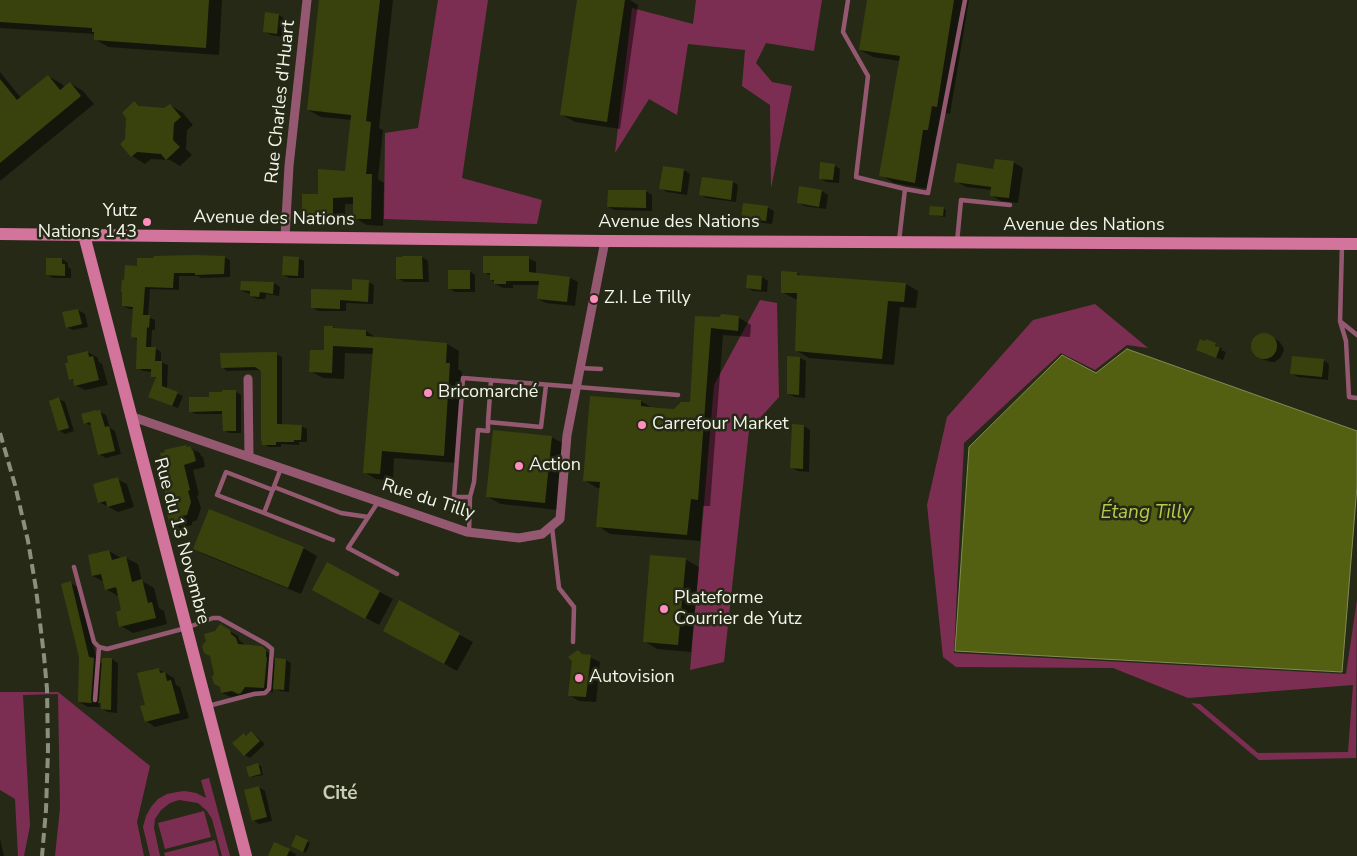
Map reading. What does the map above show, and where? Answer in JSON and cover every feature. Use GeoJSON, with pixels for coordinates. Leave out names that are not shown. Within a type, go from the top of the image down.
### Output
{"type":"FeatureCollection","features":[{"type":"Feature","properties":{"kind":"main road","name":"Avenue des Nations"},"geometry":{"type":"LineString","coordinates":[[0,234],[605,241],[1357,244]]}},
{"type":"Feature","properties":{"kind":"main road","name":"Rue du 13 Novembre"},"geometry":{"type":"LineString","coordinates":[[84,235],[246,856]]}},
{"type":"Feature","properties":{"kind":"street","name":"Rue Charles d'Huart"},"geometry":{"type":"LineString","coordinates":[[285,237],[289,166],[307,0]]}},
{"type":"Feature","properties":{"kind":"street"},"geometry":{"type":"LineString","coordinates":[[552,526],[560,519],[567,435],[605,241]]}},
{"type":"Feature","properties":{"kind":"street"},"geometry":{"type":"LineString","coordinates":[[248,379],[249,457]]}},
{"type":"Feature","properties":{"kind":"street","name":"Rue du Tilly"},"geometry":{"type":"LineString","coordinates":[[130,416],[469,533],[519,538],[542,534],[552,526]]}},
{"type":"Feature","properties":{"kind":"lane"},"geometry":{"type":"LineString","coordinates":[[848,0],[843,32],[868,76],[856,177],[928,193],[965,0]]}},
{"type":"Feature","properties":{"kind":"lane"},"geometry":{"type":"LineString","coordinates":[[899,242],[905,189]]}},
{"type":"Feature","properties":{"kind":"lane"},"geometry":{"type":"LineString","coordinates":[[957,242],[961,200],[1010,205]]}},
{"type":"Feature","properties":{"kind":"lane"},"geometry":{"type":"LineString","coordinates":[[1342,244],[1340,321],[1346,341],[1349,398],[1357,398]]}},
{"type":"Feature","properties":{"kind":"lane"},"geometry":{"type":"LineString","coordinates":[[1340,321],[1357,335]]}},
{"type":"Feature","properties":{"kind":"lane"},"geometry":{"type":"LineString","coordinates":[[579,368],[600,368]]}},
{"type":"Feature","properties":{"kind":"lane"},"geometry":{"type":"LineString","coordinates":[[470,498],[454,497],[463,378],[678,395]]}},
{"type":"Feature","properties":{"kind":"lane"},"geometry":{"type":"LineString","coordinates":[[469,533],[470,498],[474,482],[478,430],[488,431],[491,380]]}},
{"type":"Feature","properties":{"kind":"lane"},"geometry":{"type":"LineString","coordinates":[[488,422],[541,428],[546,385]]}},
{"type":"Feature","properties":{"kind":"lane"},"geometry":{"type":"LineString","coordinates":[[264,513],[281,468]]}},
{"type":"Feature","properties":{"kind":"lane"},"geometry":{"type":"LineString","coordinates":[[333,540],[217,495],[226,472],[341,513],[368,516]]}},
{"type":"Feature","properties":{"kind":"lane"},"geometry":{"type":"LineString","coordinates":[[378,502],[348,548],[397,574]]}},
{"type":"Feature","properties":{"kind":"lane"},"geometry":{"type":"LineString","coordinates":[[552,526],[559,588],[574,607],[573,642]]}},
{"type":"Feature","properties":{"kind":"lane"},"geometry":{"type":"LineString","coordinates":[[74,567],[94,642],[99,647],[107,649],[218,618],[272,649],[269,689],[265,693],[207,706]]}},
{"type":"Feature","properties":{"kind":"lane"},"geometry":{"type":"LineString","coordinates":[[95,700],[99,647]]}},
{"type":"Feature","properties":{"kind":"shaded area"},"geometry":{"type":"Polygon","coordinates":[[[438,0],[488,0],[462,178],[542,200],[537,224],[384,219],[385,133],[418,128],[438,0]]]}},
{"type":"Feature","properties":{"kind":"shaded area"},"geometry":{"type":"Polygon","coordinates":[[[696,0],[822,0],[814,51],[766,43],[756,63],[772,82],[792,86],[771,188],[770,105],[742,86],[745,50],[688,44],[677,115],[649,99],[615,153],[632,8],[693,24],[696,0]]]}},
{"type":"Feature","properties":{"kind":"shaded area"},"geometry":{"type":"Polygon","coordinates":[[[760,300],[777,303],[779,397],[749,430],[724,662],[690,670],[714,385],[760,300]]]}},
{"type":"Feature","properties":{"kind":"shaded area"},"geometry":{"type":"Polygon","coordinates":[[[1095,304],[1148,348],[1127,345],[1095,370],[1061,353],[964,443],[954,653],[1346,674],[1357,600],[1356,758],[1259,760],[1191,703],[1200,704],[1258,753],[1348,752],[1353,685],[1188,698],[1113,668],[956,667],[943,657],[927,505],[947,417],[1033,320],[1095,304]]]}},
{"type":"Feature","properties":{"kind":"shaded area"},"geometry":{"type":"Polygon","coordinates":[[[0,692],[58,692],[150,766],[137,822],[144,856],[55,856],[60,808],[58,694],[23,695],[30,826],[24,856],[18,856],[15,799],[0,790],[0,692]]]}},
{"type":"Feature","properties":{"kind":"shaded area"},"geometry":{"type":"Polygon","coordinates":[[[209,778],[230,856],[222,856],[212,819],[207,811],[198,803],[179,800],[170,803],[161,810],[155,819],[154,828],[160,856],[150,856],[143,827],[151,807],[158,799],[167,794],[177,792],[196,793],[206,798],[201,780],[209,778]]]}},
{"type":"Feature","properties":{"kind":"shaded area"},"geometry":{"type":"Polygon","coordinates":[[[204,811],[211,837],[165,849],[158,823],[204,811]]]}},
{"type":"Feature","properties":{"kind":"shaded area"},"geometry":{"type":"Polygon","coordinates":[[[215,840],[219,856],[165,856],[164,853],[215,840]]]}},
{"type":"Feature","properties":{"kind":"water","name":"Étang Tilly"},"geometry":{"type":"Polygon","coordinates":[[[1127,349],[1357,431],[1357,486],[1342,672],[955,651],[969,447],[1062,355],[1096,373],[1127,349]]]}},
{"type":"Feature","properties":{"kind":"building"},"geometry":{"type":"Polygon","coordinates":[[[0,0],[209,0],[206,48],[94,40],[92,28],[0,22],[0,0]]]}},
{"type":"Feature","properties":{"kind":"building"},"geometry":{"type":"Polygon","coordinates":[[[319,0],[380,0],[366,121],[371,122],[366,174],[372,174],[371,219],[353,219],[353,197],[333,198],[333,219],[302,218],[302,194],[318,194],[318,169],[345,171],[351,115],[307,110],[319,0]]]}},
{"type":"Feature","properties":{"kind":"building"},"geometry":{"type":"Polygon","coordinates":[[[577,0],[625,0],[607,122],[560,115],[577,0]]]}},
{"type":"Feature","properties":{"kind":"building"},"geometry":{"type":"Polygon","coordinates":[[[867,0],[954,0],[937,107],[932,106],[928,130],[923,130],[915,183],[879,176],[900,56],[859,50],[867,0]]]}},
{"type":"Feature","properties":{"kind":"building"},"geometry":{"type":"Polygon","coordinates":[[[265,12],[279,14],[277,34],[263,32],[265,12]]]}},
{"type":"Feature","properties":{"kind":"building"},"geometry":{"type":"Polygon","coordinates":[[[48,75],[60,90],[70,82],[81,96],[0,163],[0,79],[17,100],[48,75]]]}},
{"type":"Feature","properties":{"kind":"building"},"geometry":{"type":"Polygon","coordinates":[[[134,101],[139,106],[164,108],[170,104],[181,117],[174,123],[173,140],[180,147],[166,160],[161,154],[137,152],[131,157],[120,144],[125,139],[126,118],[122,113],[134,101]]]}},
{"type":"Feature","properties":{"kind":"building"},"geometry":{"type":"Polygon","coordinates":[[[995,159],[1014,161],[1009,198],[990,196],[991,187],[954,182],[957,163],[993,169],[995,159]]]}},
{"type":"Feature","properties":{"kind":"building"},"geometry":{"type":"Polygon","coordinates":[[[820,162],[835,164],[833,180],[819,179],[820,162]]]}},
{"type":"Feature","properties":{"kind":"building"},"geometry":{"type":"Polygon","coordinates":[[[663,166],[684,169],[681,192],[659,189],[663,166]]]}},
{"type":"Feature","properties":{"kind":"building"},"geometry":{"type":"Polygon","coordinates":[[[702,177],[733,181],[731,200],[699,195],[702,177]]]}},
{"type":"Feature","properties":{"kind":"building"},"geometry":{"type":"Polygon","coordinates":[[[799,186],[822,190],[819,207],[797,203],[799,186]]]}},
{"type":"Feature","properties":{"kind":"building"},"geometry":{"type":"Polygon","coordinates":[[[608,190],[646,190],[646,208],[607,207],[608,190]]]}},
{"type":"Feature","properties":{"kind":"building"},"geometry":{"type":"Polygon","coordinates":[[[743,203],[768,206],[766,221],[741,218],[743,203]]]}},
{"type":"Feature","properties":{"kind":"building"},"geometry":{"type":"Polygon","coordinates":[[[930,206],[944,207],[943,216],[929,215],[930,206]]]}},
{"type":"Feature","properties":{"kind":"building"},"geometry":{"type":"Polygon","coordinates":[[[194,255],[225,256],[224,274],[195,275],[195,273],[174,273],[173,288],[145,287],[143,315],[150,315],[146,347],[156,347],[155,361],[162,361],[162,386],[178,392],[172,406],[148,397],[156,377],[151,377],[151,369],[136,369],[137,338],[131,337],[133,307],[122,306],[122,280],[124,280],[125,265],[137,266],[137,258],[194,255]]]}},
{"type":"Feature","properties":{"kind":"building"},"geometry":{"type":"Polygon","coordinates":[[[283,256],[299,257],[298,276],[282,275],[283,256]]]}},
{"type":"Feature","properties":{"kind":"building"},"geometry":{"type":"Polygon","coordinates":[[[422,256],[423,279],[396,279],[396,257],[422,256]]]}},
{"type":"Feature","properties":{"kind":"building"},"geometry":{"type":"Polygon","coordinates":[[[483,256],[529,256],[529,272],[570,277],[567,302],[537,299],[539,281],[506,281],[506,284],[494,284],[494,280],[490,280],[490,273],[483,273],[483,256]]]}},
{"type":"Feature","properties":{"kind":"building"},"geometry":{"type":"Polygon","coordinates":[[[46,258],[62,258],[62,264],[65,264],[65,276],[46,275],[46,258]]]}},
{"type":"Feature","properties":{"kind":"building"},"geometry":{"type":"Polygon","coordinates":[[[448,270],[470,270],[470,289],[448,289],[448,270]]]}},
{"type":"Feature","properties":{"kind":"building"},"geometry":{"type":"Polygon","coordinates":[[[781,271],[797,272],[797,275],[906,283],[904,302],[888,301],[882,359],[795,351],[797,293],[781,293],[781,271]]]}},
{"type":"Feature","properties":{"kind":"building"},"geometry":{"type":"Polygon","coordinates":[[[747,275],[762,276],[761,290],[746,288],[747,275]]]}},
{"type":"Feature","properties":{"kind":"building"},"geometry":{"type":"Polygon","coordinates":[[[352,279],[369,280],[368,302],[340,300],[340,309],[311,308],[311,289],[352,290],[352,279]]]}},
{"type":"Feature","properties":{"kind":"building"},"geometry":{"type":"Polygon","coordinates":[[[241,281],[274,282],[273,294],[260,292],[259,297],[250,296],[250,291],[240,290],[241,281]]]}},
{"type":"Feature","properties":{"kind":"building"},"geometry":{"type":"Polygon","coordinates":[[[78,309],[82,324],[66,328],[62,312],[78,309]]]}},
{"type":"Feature","properties":{"kind":"building"},"geometry":{"type":"Polygon","coordinates":[[[721,314],[739,316],[738,331],[711,328],[698,500],[691,499],[687,535],[596,527],[600,482],[583,481],[590,396],[641,400],[641,406],[674,409],[681,402],[690,402],[695,316],[720,317],[721,314]]]}},
{"type":"Feature","properties":{"kind":"building"},"geometry":{"type":"Polygon","coordinates":[[[324,326],[366,330],[366,336],[447,343],[446,363],[450,363],[444,456],[382,451],[380,474],[363,473],[373,348],[333,346],[332,373],[309,372],[310,350],[324,350],[324,326]]]}},
{"type":"Feature","properties":{"kind":"building"},"geometry":{"type":"Polygon","coordinates":[[[1264,333],[1273,337],[1277,346],[1273,355],[1264,359],[1255,355],[1251,346],[1255,337],[1264,333]]]}},
{"type":"Feature","properties":{"kind":"building"},"geometry":{"type":"Polygon","coordinates":[[[1200,339],[1216,343],[1215,346],[1220,347],[1216,358],[1196,350],[1200,339]]]}},
{"type":"Feature","properties":{"kind":"building"},"geometry":{"type":"Polygon","coordinates":[[[88,351],[89,357],[93,356],[99,380],[74,386],[73,379],[69,380],[65,363],[68,363],[67,356],[88,351]]]}},
{"type":"Feature","properties":{"kind":"building"},"geometry":{"type":"Polygon","coordinates":[[[277,352],[277,424],[302,425],[301,440],[276,442],[276,445],[262,445],[261,371],[255,367],[221,368],[220,353],[277,352]]]}},
{"type":"Feature","properties":{"kind":"building"},"geometry":{"type":"Polygon","coordinates":[[[787,356],[800,357],[799,395],[787,394],[787,356]]]}},
{"type":"Feature","properties":{"kind":"building"},"geometry":{"type":"Polygon","coordinates":[[[1292,356],[1324,359],[1322,377],[1290,374],[1292,356]]]}},
{"type":"Feature","properties":{"kind":"building"},"geometry":{"type":"Polygon","coordinates":[[[222,390],[236,390],[236,431],[223,431],[222,411],[189,412],[189,397],[209,397],[209,392],[222,392],[222,390]]]}},
{"type":"Feature","properties":{"kind":"building"},"geometry":{"type":"Polygon","coordinates":[[[59,397],[69,428],[58,431],[49,401],[59,397]]]}},
{"type":"Feature","properties":{"kind":"building"},"geometry":{"type":"Polygon","coordinates":[[[100,410],[105,427],[109,426],[115,451],[98,455],[90,422],[84,424],[81,414],[100,410]]]}},
{"type":"Feature","properties":{"kind":"building"},"geometry":{"type":"Polygon","coordinates":[[[792,424],[804,425],[803,469],[790,468],[792,424]]]}},
{"type":"Feature","properties":{"kind":"building","name":"Action"},"geometry":{"type":"Polygon","coordinates":[[[493,430],[552,436],[545,503],[486,497],[493,430]]]}},
{"type":"Feature","properties":{"kind":"building"},"geometry":{"type":"Polygon","coordinates":[[[186,445],[187,447],[190,446],[193,450],[196,461],[184,465],[191,502],[187,515],[182,516],[183,519],[169,523],[164,501],[167,500],[161,475],[164,474],[160,453],[165,452],[164,450],[186,445]]]}},
{"type":"Feature","properties":{"kind":"building"},"geometry":{"type":"Polygon","coordinates":[[[118,477],[125,502],[107,507],[106,501],[98,503],[93,484],[118,477]]]}},
{"type":"Feature","properties":{"kind":"building"},"geometry":{"type":"Polygon","coordinates":[[[209,509],[304,547],[288,588],[193,549],[209,509]]]}},
{"type":"Feature","properties":{"kind":"building"},"geometry":{"type":"Polygon","coordinates":[[[109,550],[112,560],[126,556],[132,582],[142,579],[148,603],[152,602],[156,618],[119,627],[116,612],[121,610],[116,587],[105,590],[101,574],[92,576],[88,555],[109,550]]]}},
{"type":"Feature","properties":{"kind":"building","name":"Plateforme Courrier de Yutz"},"geometry":{"type":"Polygon","coordinates":[[[650,555],[686,558],[678,645],[643,642],[650,555]]]}},
{"type":"Feature","properties":{"kind":"building"},"geometry":{"type":"Polygon","coordinates":[[[327,562],[380,591],[365,619],[312,590],[327,562]]]}},
{"type":"Feature","properties":{"kind":"building"},"geometry":{"type":"Polygon","coordinates":[[[71,581],[89,657],[94,658],[92,703],[78,702],[79,657],[61,584],[71,581]]]}},
{"type":"Feature","properties":{"kind":"building"},"geometry":{"type":"Polygon","coordinates":[[[399,600],[460,633],[444,664],[383,631],[399,600]]]}},
{"type":"Feature","properties":{"kind":"building"},"geometry":{"type":"Polygon","coordinates":[[[220,624],[230,630],[238,644],[262,646],[266,650],[264,688],[245,687],[238,694],[232,691],[221,693],[220,687],[214,684],[210,656],[204,653],[202,646],[206,641],[204,634],[215,631],[220,624]]]}},
{"type":"Feature","properties":{"kind":"building","name":"Autovision"},"geometry":{"type":"Polygon","coordinates":[[[578,650],[582,654],[591,655],[586,697],[568,696],[572,661],[568,657],[578,650]]]}},
{"type":"Feature","properties":{"kind":"building"},"geometry":{"type":"Polygon","coordinates":[[[102,658],[112,658],[111,710],[101,709],[101,703],[98,703],[102,658]]]}},
{"type":"Feature","properties":{"kind":"building"},"geometry":{"type":"Polygon","coordinates":[[[275,658],[286,659],[284,690],[273,689],[275,658]]]}},
{"type":"Feature","properties":{"kind":"building"},"geometry":{"type":"Polygon","coordinates":[[[159,668],[160,673],[165,672],[167,681],[171,680],[180,713],[145,722],[140,706],[145,705],[137,673],[159,668]]]}},
{"type":"Feature","properties":{"kind":"building"},"geometry":{"type":"Polygon","coordinates":[[[251,731],[260,741],[244,756],[232,743],[244,733],[246,736],[251,731]]]}},
{"type":"Feature","properties":{"kind":"building"},"geometry":{"type":"Polygon","coordinates":[[[258,763],[261,774],[249,777],[246,767],[258,763]]]}},
{"type":"Feature","properties":{"kind":"building"},"geometry":{"type":"Polygon","coordinates":[[[259,786],[267,817],[252,821],[244,790],[259,786]]]}},
{"type":"Feature","properties":{"kind":"building"},"geometry":{"type":"Polygon","coordinates":[[[296,835],[308,840],[303,852],[291,846],[296,835]]]}},
{"type":"Feature","properties":{"kind":"building"},"geometry":{"type":"Polygon","coordinates":[[[274,842],[290,849],[287,856],[268,856],[274,842]]]}},
{"type":"Feature","properties":{"kind":"railway"},"geometry":{"type":"LineString","coordinates":[[0,433],[28,541],[44,656],[47,689],[48,750],[42,856]]}},
{"type":"Feature","properties":{"kind":"place","name":"Yutz Nations 143"},"geometry":{"type":"Point","coordinates":[147,222]}},
{"type":"Feature","properties":{"kind":"place","name":"Z.I. Le Tilly"},"geometry":{"type":"Point","coordinates":[594,299]}},
{"type":"Feature","properties":{"kind":"place","name":"Bricomarché"},"geometry":{"type":"Point","coordinates":[428,393]}},
{"type":"Feature","properties":{"kind":"place","name":"Carrefour Market"},"geometry":{"type":"Point","coordinates":[642,425]}},
{"type":"Feature","properties":{"kind":"place","name":"Action"},"geometry":{"type":"Point","coordinates":[519,466]}},
{"type":"Feature","properties":{"kind":"place","name":"Plateforme Courrier de Yutz"},"geometry":{"type":"Point","coordinates":[664,609]}},
{"type":"Feature","properties":{"kind":"place","name":"Autovision"},"geometry":{"type":"Point","coordinates":[579,678]}},
{"type":"Feature","properties":{"kind":"district","name":"Cité"},"geometry":{"type":"Point","coordinates":[340,794]}}]}
